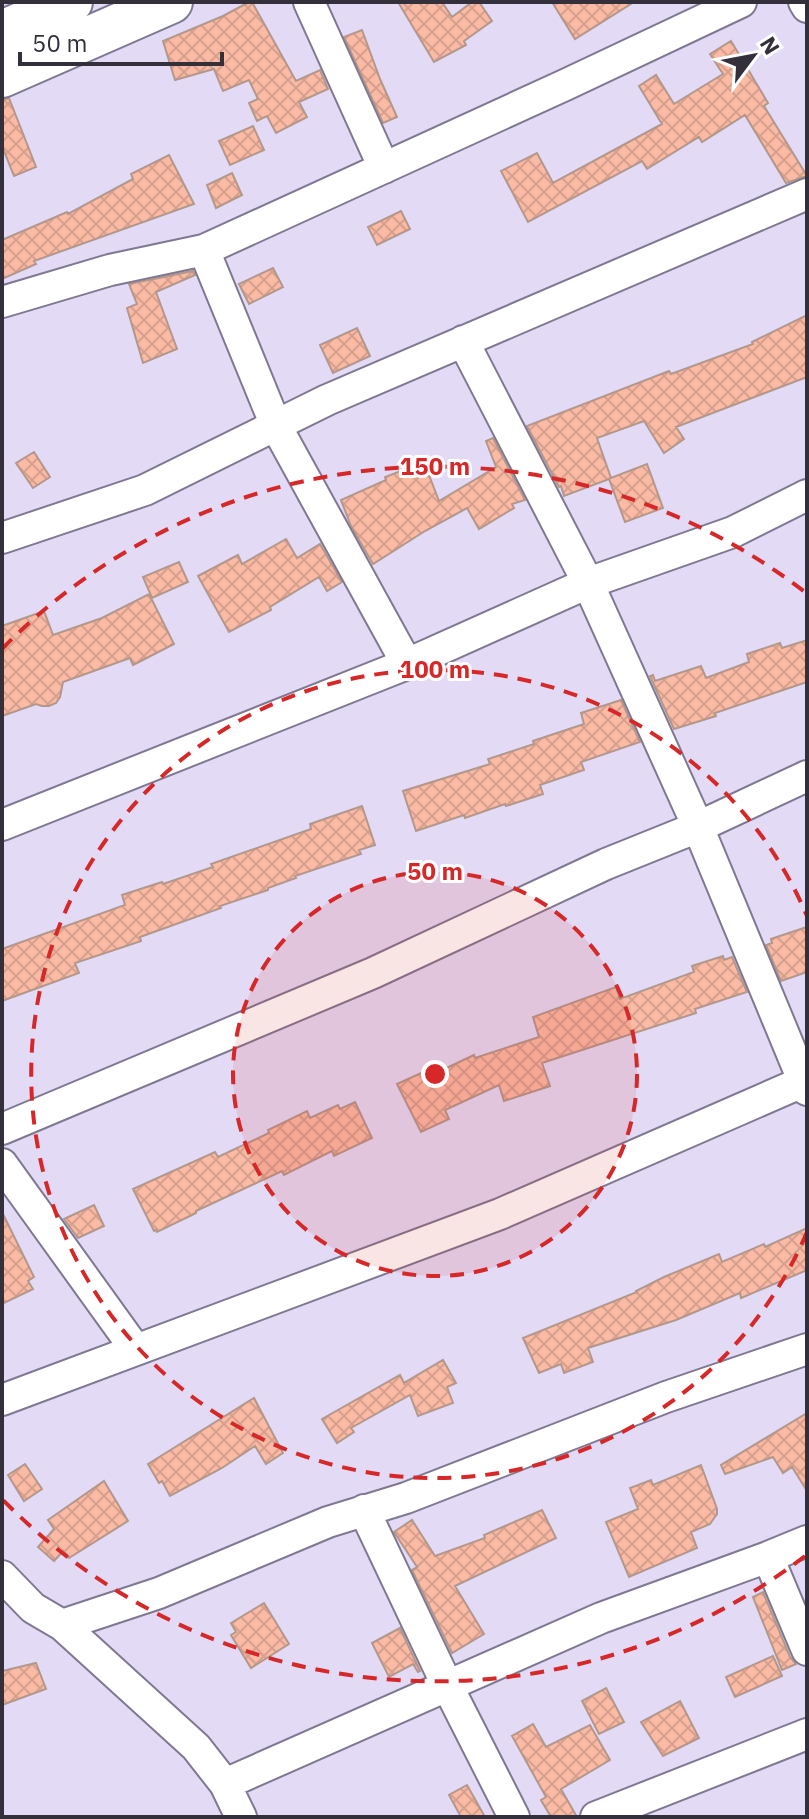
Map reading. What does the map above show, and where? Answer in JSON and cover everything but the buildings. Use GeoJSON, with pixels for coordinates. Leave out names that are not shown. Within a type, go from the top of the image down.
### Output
{"type":"FeatureCollection","features":[{"type":"Feature","properties":{"kind":"main road"},"geometry":{"type":"LineString","coordinates":[[2,32],[71,2]]}},
{"type":"Feature","properties":{"kind":"main road"},"geometry":{"type":"LineString","coordinates":[[2,76],[171,2]]}},
{"type":"Feature","properties":{"kind":"street"},"geometry":{"type":"LineString","coordinates":[[309,2],[384,168]]}},
{"type":"Feature","properties":{"kind":"street"},"geometry":{"type":"LineString","coordinates":[[2,302],[110,270],[204,250],[741,2]]}},
{"type":"Feature","properties":{"kind":"street"},"geometry":{"type":"LineString","coordinates":[[2,538],[145,490],[327,400],[807,194]]}},
{"type":"Feature","properties":{"kind":"street"},"geometry":{"type":"LineString","coordinates":[[204,250],[276,426],[407,664]]}},
{"type":"Feature","properties":{"kind":"street"},"geometry":{"type":"LineString","coordinates":[[2,1400],[500,1214],[806,1084],[698,827],[588,583],[463,341]]}},
{"type":"Feature","properties":{"kind":"street"},"geometry":{"type":"LineString","coordinates":[[2,825],[407,664],[588,583],[733,532],[807,495]]}},
{"type":"Feature","properties":{"kind":"street"},"geometry":{"type":"LineString","coordinates":[[2,1129],[373,973],[606,864],[698,827],[807,776]]}},
{"type":"Feature","properties":{"kind":"street"},"geometry":{"type":"LineString","coordinates":[[2,1164],[136,1350]]}},
{"type":"Feature","properties":{"kind":"street"},"geometry":{"type":"LineString","coordinates":[[62,1625],[159,1593],[328,1522],[406,1498],[666,1397],[807,1349]]}},
{"type":"Feature","properties":{"kind":"street"},"geometry":{"type":"LineString","coordinates":[[364,1510],[514,1817]]}},
{"type":"Feature","properties":{"kind":"street"},"geometry":{"type":"LineString","coordinates":[[225,1784],[601,1618],[807,1541]]}},
{"type":"Feature","properties":{"kind":"street"},"geometry":{"type":"LineString","coordinates":[[768,1557],[807,1650]]}},
{"type":"Feature","properties":{"kind":"street"},"geometry":{"type":"LineString","coordinates":[[2,1576],[33,1608],[62,1625],[196,1747],[225,1784],[241,1817]]}},
{"type":"Feature","properties":{"kind":"street"},"geometry":{"type":"LineString","coordinates":[[596,1817],[807,1734]]}}]}
